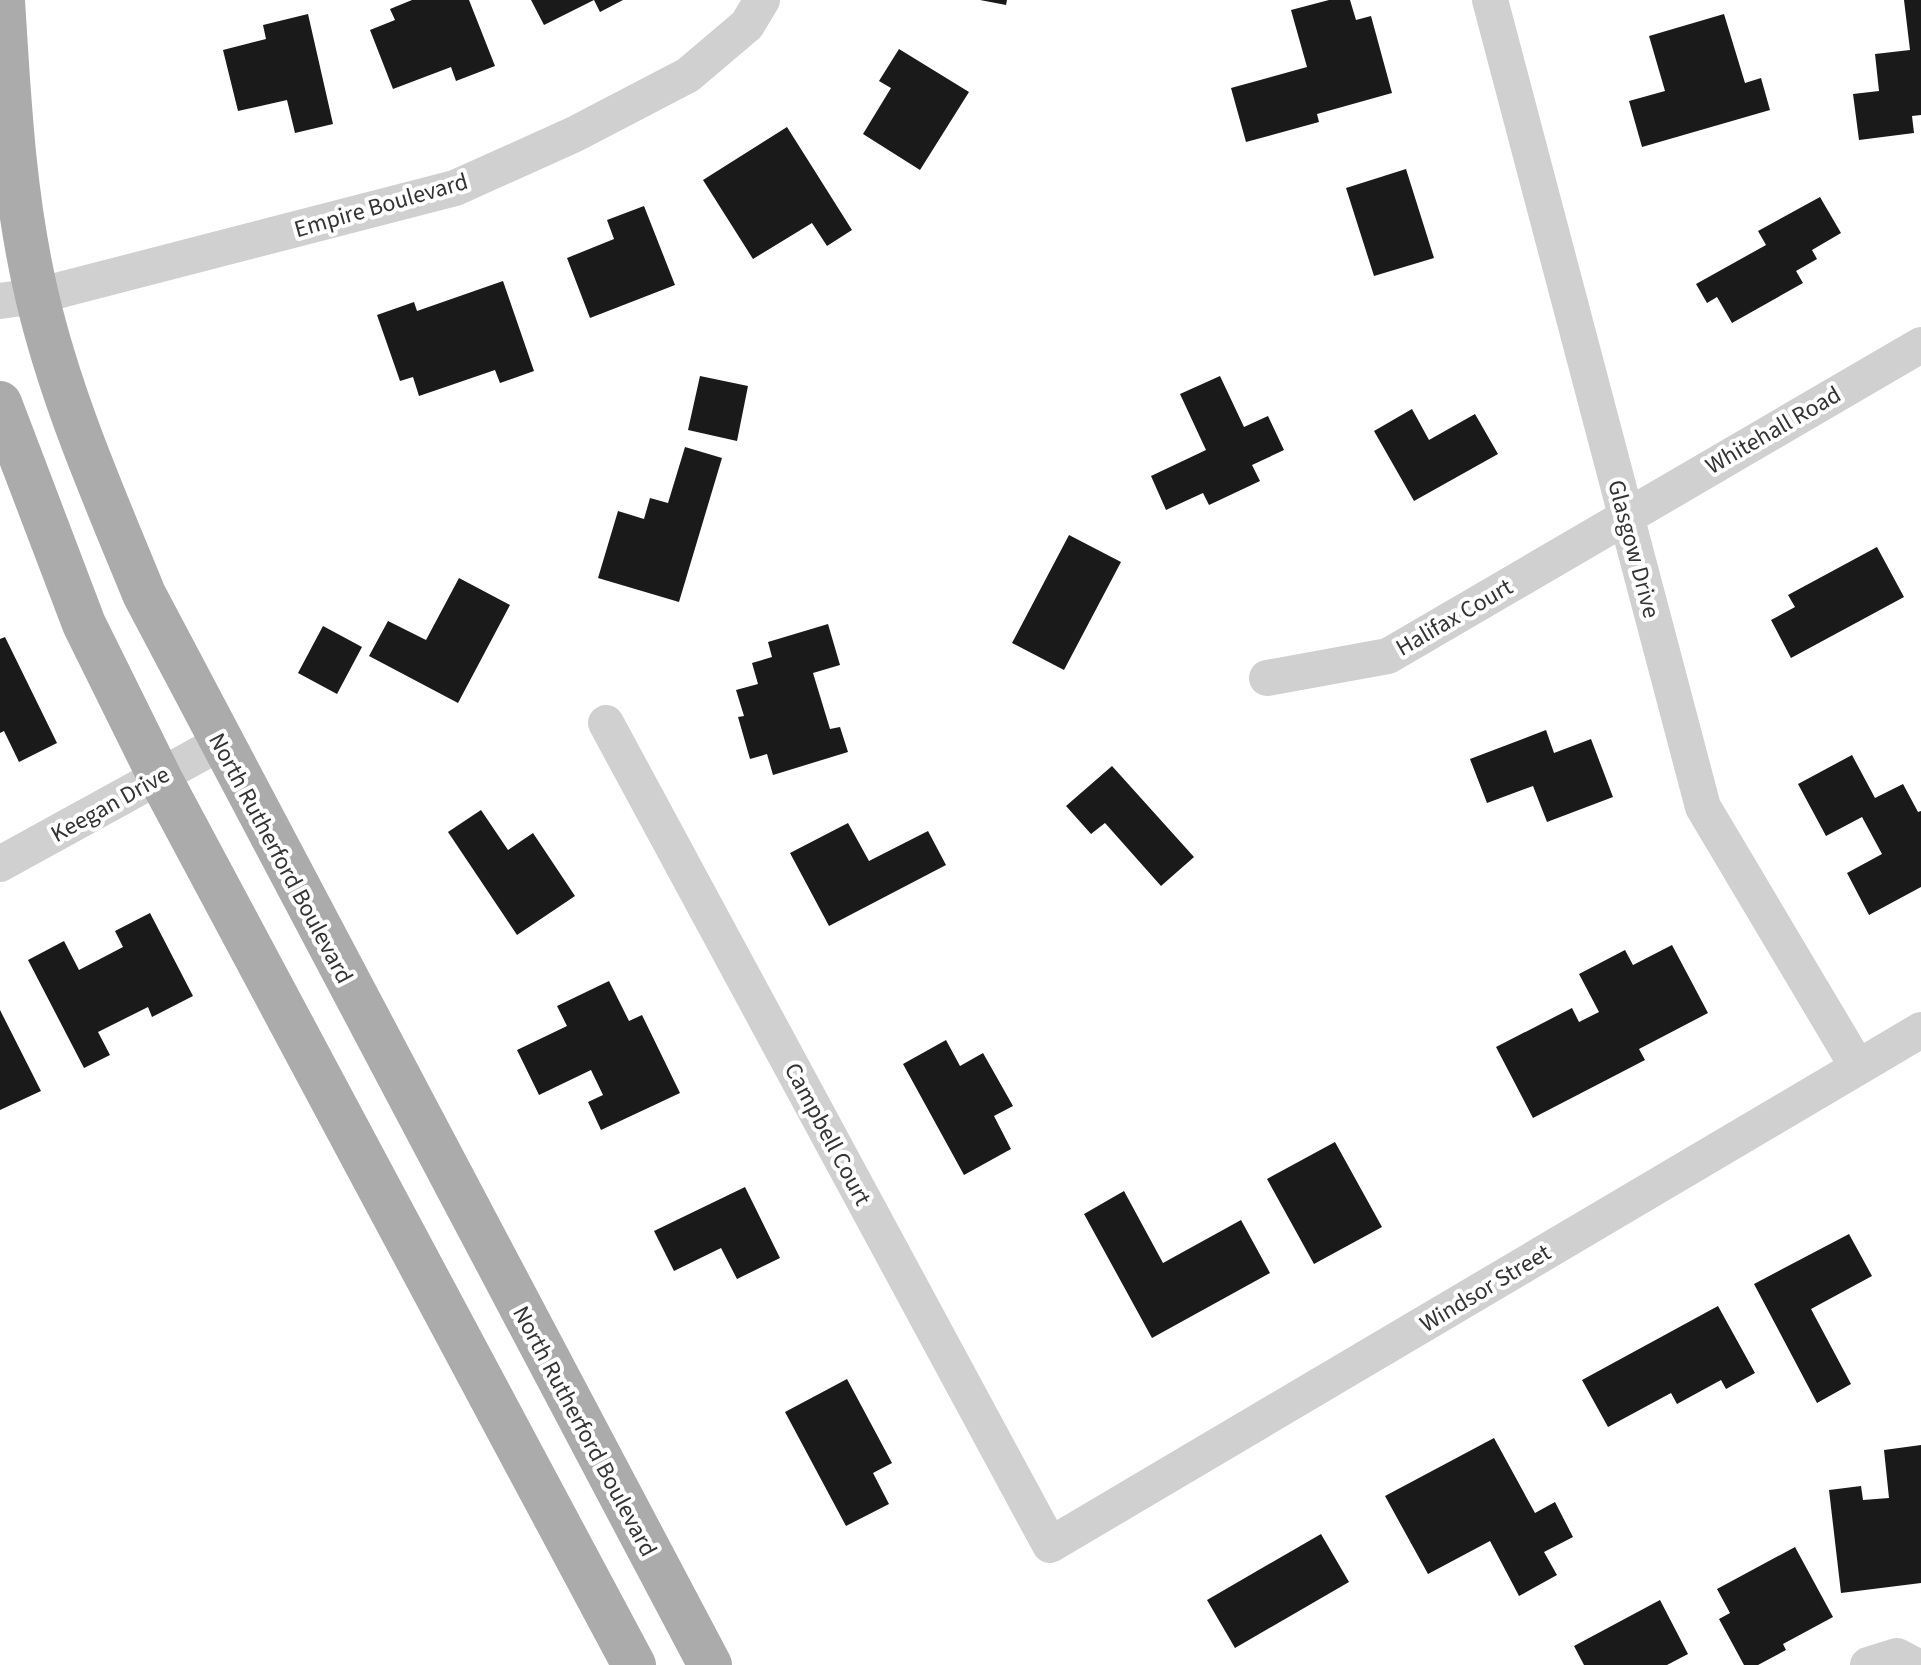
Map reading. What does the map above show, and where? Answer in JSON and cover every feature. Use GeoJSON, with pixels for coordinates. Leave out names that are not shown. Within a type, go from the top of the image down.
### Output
{"type":"FeatureCollection","features":[{"type":"Feature","properties":{"kind":"main road","name":"North Rutherford Boulevard"},"geometry":{"type":"LineString","coordinates":[[3,0],[19,298],[73,419],[138,579],[220,743],[710,1665]]}},
{"type":"Feature","properties":{"kind":"main road"},"geometry":{"type":"LineString","coordinates":[[0,403],[84,624],[160,778],[634,1665]]}},
{"type":"Feature","properties":{"kind":"street","name":"Empire Boulevard"},"geometry":{"type":"LineString","coordinates":[[19,298],[455,188],[575,134],[688,75],[747,25],[762,0]]}},
{"type":"Feature","properties":{"kind":"street","name":"Glasgow Drive"},"geometry":{"type":"LineString","coordinates":[[1490,0],[1703,807],[1857,1066]]}},
{"type":"Feature","properties":{"kind":"street","name":"Whitehall Road"},"geometry":{"type":"LineString","coordinates":[[1625,516],[1921,345]]}},
{"type":"Feature","properties":{"kind":"street","name":"Halifax Court"},"geometry":{"type":"LineString","coordinates":[[1267,678],[1388,656],[1625,516]]}},
{"type":"Feature","properties":{"kind":"street","name":"Campbell Court"},"geometry":{"type":"LineString","coordinates":[[606,723],[1050,1545]]}},
{"type":"Feature","properties":{"kind":"street","name":"Keegan Drive"},"geometry":{"type":"LineString","coordinates":[[0,864],[220,743]]}},
{"type":"Feature","properties":{"kind":"street","name":"Windsor Street"},"geometry":{"type":"LineString","coordinates":[[1050,1545],[1921,1030]]}},
{"type":"Feature","properties":{"kind":"street"},"geometry":{"type":"LineString","coordinates":[[1868,1665],[1897,1656],[1914,1665]]}},
{"type":"Feature","properties":{"kind":"building"},"geometry":{"type":"Polygon","coordinates":[[[412,0],[469,0],[495,66],[456,81],[451,67],[393,89],[370,30],[395,20],[390,9],[412,0]]]}},
{"type":"Feature","properties":{"kind":"building"},"geometry":{"type":"Polygon","coordinates":[[[531,0],[594,0],[544,25],[531,0]]]}},
{"type":"Feature","properties":{"kind":"building"},"geometry":{"type":"Polygon","coordinates":[[[594,0],[623,0],[600,12],[594,0]]]}},
{"type":"Feature","properties":{"kind":"building"},"geometry":{"type":"Polygon","coordinates":[[[980,0],[1007,0],[1006,5],[980,0]]]}},
{"type":"Feature","properties":{"kind":"building"},"geometry":{"type":"Polygon","coordinates":[[[1329,0],[1350,0],[1356,20],[1371,16],[1392,93],[1317,114],[1319,122],[1246,142],[1231,88],[1307,67],[1291,10],[1329,0]]]}},
{"type":"Feature","properties":{"kind":"building"},"geometry":{"type":"Polygon","coordinates":[[[1904,0],[1921,0],[1921,115],[1912,116],[1914,133],[1859,140],[1853,94],[1879,91],[1875,54],[1910,50],[1904,0]]]}},
{"type":"Feature","properties":{"kind":"building"},"geometry":{"type":"Polygon","coordinates":[[[308,14],[333,124],[295,133],[287,100],[238,111],[223,50],[266,39],[263,25],[308,14]]]}},
{"type":"Feature","properties":{"kind":"building"},"geometry":{"type":"Polygon","coordinates":[[[1724,14],[1745,83],[1761,78],[1770,110],[1642,147],[1629,101],[1665,91],[1649,36],[1724,14]]]}},
{"type":"Feature","properties":{"kind":"building"},"geometry":{"type":"Polygon","coordinates":[[[899,49],[969,92],[920,170],[863,134],[891,88],[879,81],[899,49]]]}},
{"type":"Feature","properties":{"kind":"building"},"geometry":{"type":"Polygon","coordinates":[[[787,127],[852,230],[827,246],[812,223],[753,259],[703,180],[787,127]]]}},
{"type":"Feature","properties":{"kind":"building"},"geometry":{"type":"Polygon","coordinates":[[[1406,169],[1434,258],[1374,276],[1346,188],[1406,169]]]}},
{"type":"Feature","properties":{"kind":"building"},"geometry":{"type":"Polygon","coordinates":[[[1820,197],[1841,233],[1812,250],[1817,259],[1796,271],[1803,283],[1732,323],[1717,297],[1707,303],[1696,284],[1766,245],[1758,231],[1820,197]]]}},
{"type":"Feature","properties":{"kind":"building"},"geometry":{"type":"Polygon","coordinates":[[[644,206],[675,285],[590,318],[567,258],[614,239],[607,220],[644,206]]]}},
{"type":"Feature","properties":{"kind":"building"},"geometry":{"type":"Polygon","coordinates":[[[503,281],[534,371],[500,383],[495,370],[419,396],[413,377],[400,381],[377,315],[414,302],[417,311],[503,281]]]}},
{"type":"Feature","properties":{"kind":"building"},"geometry":{"type":"Polygon","coordinates":[[[700,376],[748,386],[737,441],[688,430],[700,376]]]}},
{"type":"Feature","properties":{"kind":"building"},"geometry":{"type":"Polygon","coordinates":[[[1220,376],[1244,427],[1268,416],[1284,450],[1252,465],[1260,481],[1209,505],[1203,493],[1166,510],[1151,476],[1206,450],[1180,394],[1220,376]]]}},
{"type":"Feature","properties":{"kind":"building"},"geometry":{"type":"Polygon","coordinates":[[[1412,409],[1429,440],[1475,414],[1498,454],[1414,501],[1374,431],[1412,409]]]}},
{"type":"Feature","properties":{"kind":"building"},"geometry":{"type":"Polygon","coordinates":[[[685,447],[722,458],[679,602],[598,578],[618,511],[644,519],[650,498],[668,503],[685,447]]]}},
{"type":"Feature","properties":{"kind":"building"},"geometry":{"type":"Polygon","coordinates":[[[1069,535],[1121,562],[1064,670],[1012,643],[1069,535]]]}},
{"type":"Feature","properties":{"kind":"building"},"geometry":{"type":"Polygon","coordinates":[[[1877,547],[1904,597],[1791,658],[1771,620],[1795,607],[1788,595],[1877,547]]]}},
{"type":"Feature","properties":{"kind":"building"},"geometry":{"type":"Polygon","coordinates":[[[459,578],[510,605],[458,703],[369,656],[388,621],[426,640],[459,578]]]}},
{"type":"Feature","properties":{"kind":"building"},"geometry":{"type":"Polygon","coordinates":[[[828,624],[840,665],[813,673],[830,729],[840,727],[848,752],[773,775],[767,754],[750,759],[738,717],[744,716],[736,690],[758,684],[752,663],[772,657],[768,642],[828,624]]]}},
{"type":"Feature","properties":{"kind":"building"},"geometry":{"type":"Polygon","coordinates":[[[323,626],[362,647],[337,694],[298,673],[323,626]]]}},
{"type":"Feature","properties":{"kind":"building"},"geometry":{"type":"Polygon","coordinates":[[[5,637],[57,743],[19,762],[4,731],[0,733],[0,639],[5,637]]]}},
{"type":"Feature","properties":{"kind":"building"},"geometry":{"type":"Polygon","coordinates":[[[1546,730],[1554,753],[1591,739],[1613,797],[1547,822],[1533,786],[1487,803],[1470,759],[1546,730]]]}},
{"type":"Feature","properties":{"kind":"building"},"geometry":{"type":"Polygon","coordinates":[[[1852,755],[1875,798],[1903,784],[1918,812],[1921,811],[1921,887],[1869,915],[1847,873],[1882,854],[1862,817],[1826,836],[1798,784],[1852,755]]]}},
{"type":"Feature","properties":{"kind":"building"},"geometry":{"type":"Polygon","coordinates":[[[1112,766],[1194,857],[1161,886],[1105,823],[1091,834],[1066,806],[1112,766]]]}},
{"type":"Feature","properties":{"kind":"building"},"geometry":{"type":"Polygon","coordinates":[[[481,810],[508,850],[533,833],[575,896],[517,935],[448,832],[481,810]]]}},
{"type":"Feature","properties":{"kind":"building"},"geometry":{"type":"Polygon","coordinates":[[[848,823],[869,861],[928,831],[946,865],[829,926],[790,853],[848,823]]]}},
{"type":"Feature","properties":{"kind":"building"},"geometry":{"type":"Polygon","coordinates":[[[150,913],[193,996],[152,1017],[148,1007],[98,1032],[110,1055],[84,1068],[28,960],[64,941],[79,970],[123,947],[115,931],[150,913]]]}},
{"type":"Feature","properties":{"kind":"building"},"geometry":{"type":"Polygon","coordinates":[[[1672,945],[1708,1013],[1639,1049],[1645,1060],[1533,1118],[1496,1047],[1572,1008],[1579,1022],[1599,1012],[1579,974],[1625,950],[1633,965],[1672,945]]]}},
{"type":"Feature","properties":{"kind":"building"},"geometry":{"type":"Polygon","coordinates":[[[609,981],[629,1021],[642,1015],[680,1093],[601,1130],[588,1102],[603,1095],[591,1070],[539,1095],[517,1050],[567,1026],[557,1006],[609,981]]]}},
{"type":"Feature","properties":{"kind":"building"},"geometry":{"type":"Polygon","coordinates":[[[0,1010],[41,1091],[0,1110],[0,1010]]]}},
{"type":"Feature","properties":{"kind":"building"},"geometry":{"type":"Polygon","coordinates":[[[946,1040],[960,1066],[983,1053],[1013,1106],[994,1116],[1011,1149],[964,1175],[903,1064],[946,1040]]]}},
{"type":"Feature","properties":{"kind":"building"},"geometry":{"type":"Polygon","coordinates":[[[1335,1142],[1382,1227],[1314,1264],[1267,1179],[1335,1142]]]}},
{"type":"Feature","properties":{"kind":"building"},"geometry":{"type":"Polygon","coordinates":[[[745,1187],[780,1258],[737,1279],[721,1248],[674,1271],[654,1231],[745,1187]]]}},
{"type":"Feature","properties":{"kind":"building"},"geometry":{"type":"Polygon","coordinates":[[[1124,1191],[1163,1263],[1241,1220],[1270,1273],[1152,1338],[1084,1214],[1124,1191]]]}},
{"type":"Feature","properties":{"kind":"building"},"geometry":{"type":"Polygon","coordinates":[[[1849,1234],[1872,1276],[1811,1309],[1851,1384],[1817,1403],[1754,1284],[1849,1234]]]}},
{"type":"Feature","properties":{"kind":"building"},"geometry":{"type":"Polygon","coordinates":[[[1718,1306],[1755,1373],[1726,1389],[1721,1380],[1677,1404],[1671,1393],[1608,1427],[1582,1380],[1718,1306]]]}},
{"type":"Feature","properties":{"kind":"building"},"geometry":{"type":"Polygon","coordinates":[[[847,1379],[892,1463],[873,1473],[889,1504],[846,1526],[785,1412],[847,1379]]]}},
{"type":"Feature","properties":{"kind":"building"},"geometry":{"type":"Polygon","coordinates":[[[1494,1438],[1535,1513],[1555,1502],[1573,1537],[1544,1552],[1557,1575],[1519,1596],[1490,1541],[1428,1574],[1385,1496],[1494,1438]]]}},
{"type":"Feature","properties":{"kind":"building"},"geometry":{"type":"Polygon","coordinates":[[[1921,1445],[1921,1583],[1841,1593],[1829,1490],[1861,1486],[1863,1500],[1889,1498],[1884,1450],[1921,1445]]]}},
{"type":"Feature","properties":{"kind":"building"},"geometry":{"type":"Polygon","coordinates":[[[1321,1534],[1349,1582],[1235,1648],[1207,1600],[1321,1534]]]}},
{"type":"Feature","properties":{"kind":"building"},"geometry":{"type":"Polygon","coordinates":[[[1795,1547],[1833,1617],[1783,1644],[1786,1650],[1758,1665],[1744,1665],[1719,1619],[1730,1613],[1717,1589],[1795,1547]]]}},
{"type":"Feature","properties":{"kind":"building"},"geometry":{"type":"Polygon","coordinates":[[[1660,1600],[1688,1654],[1667,1665],[1584,1665],[1574,1646],[1660,1600]]]}}]}
